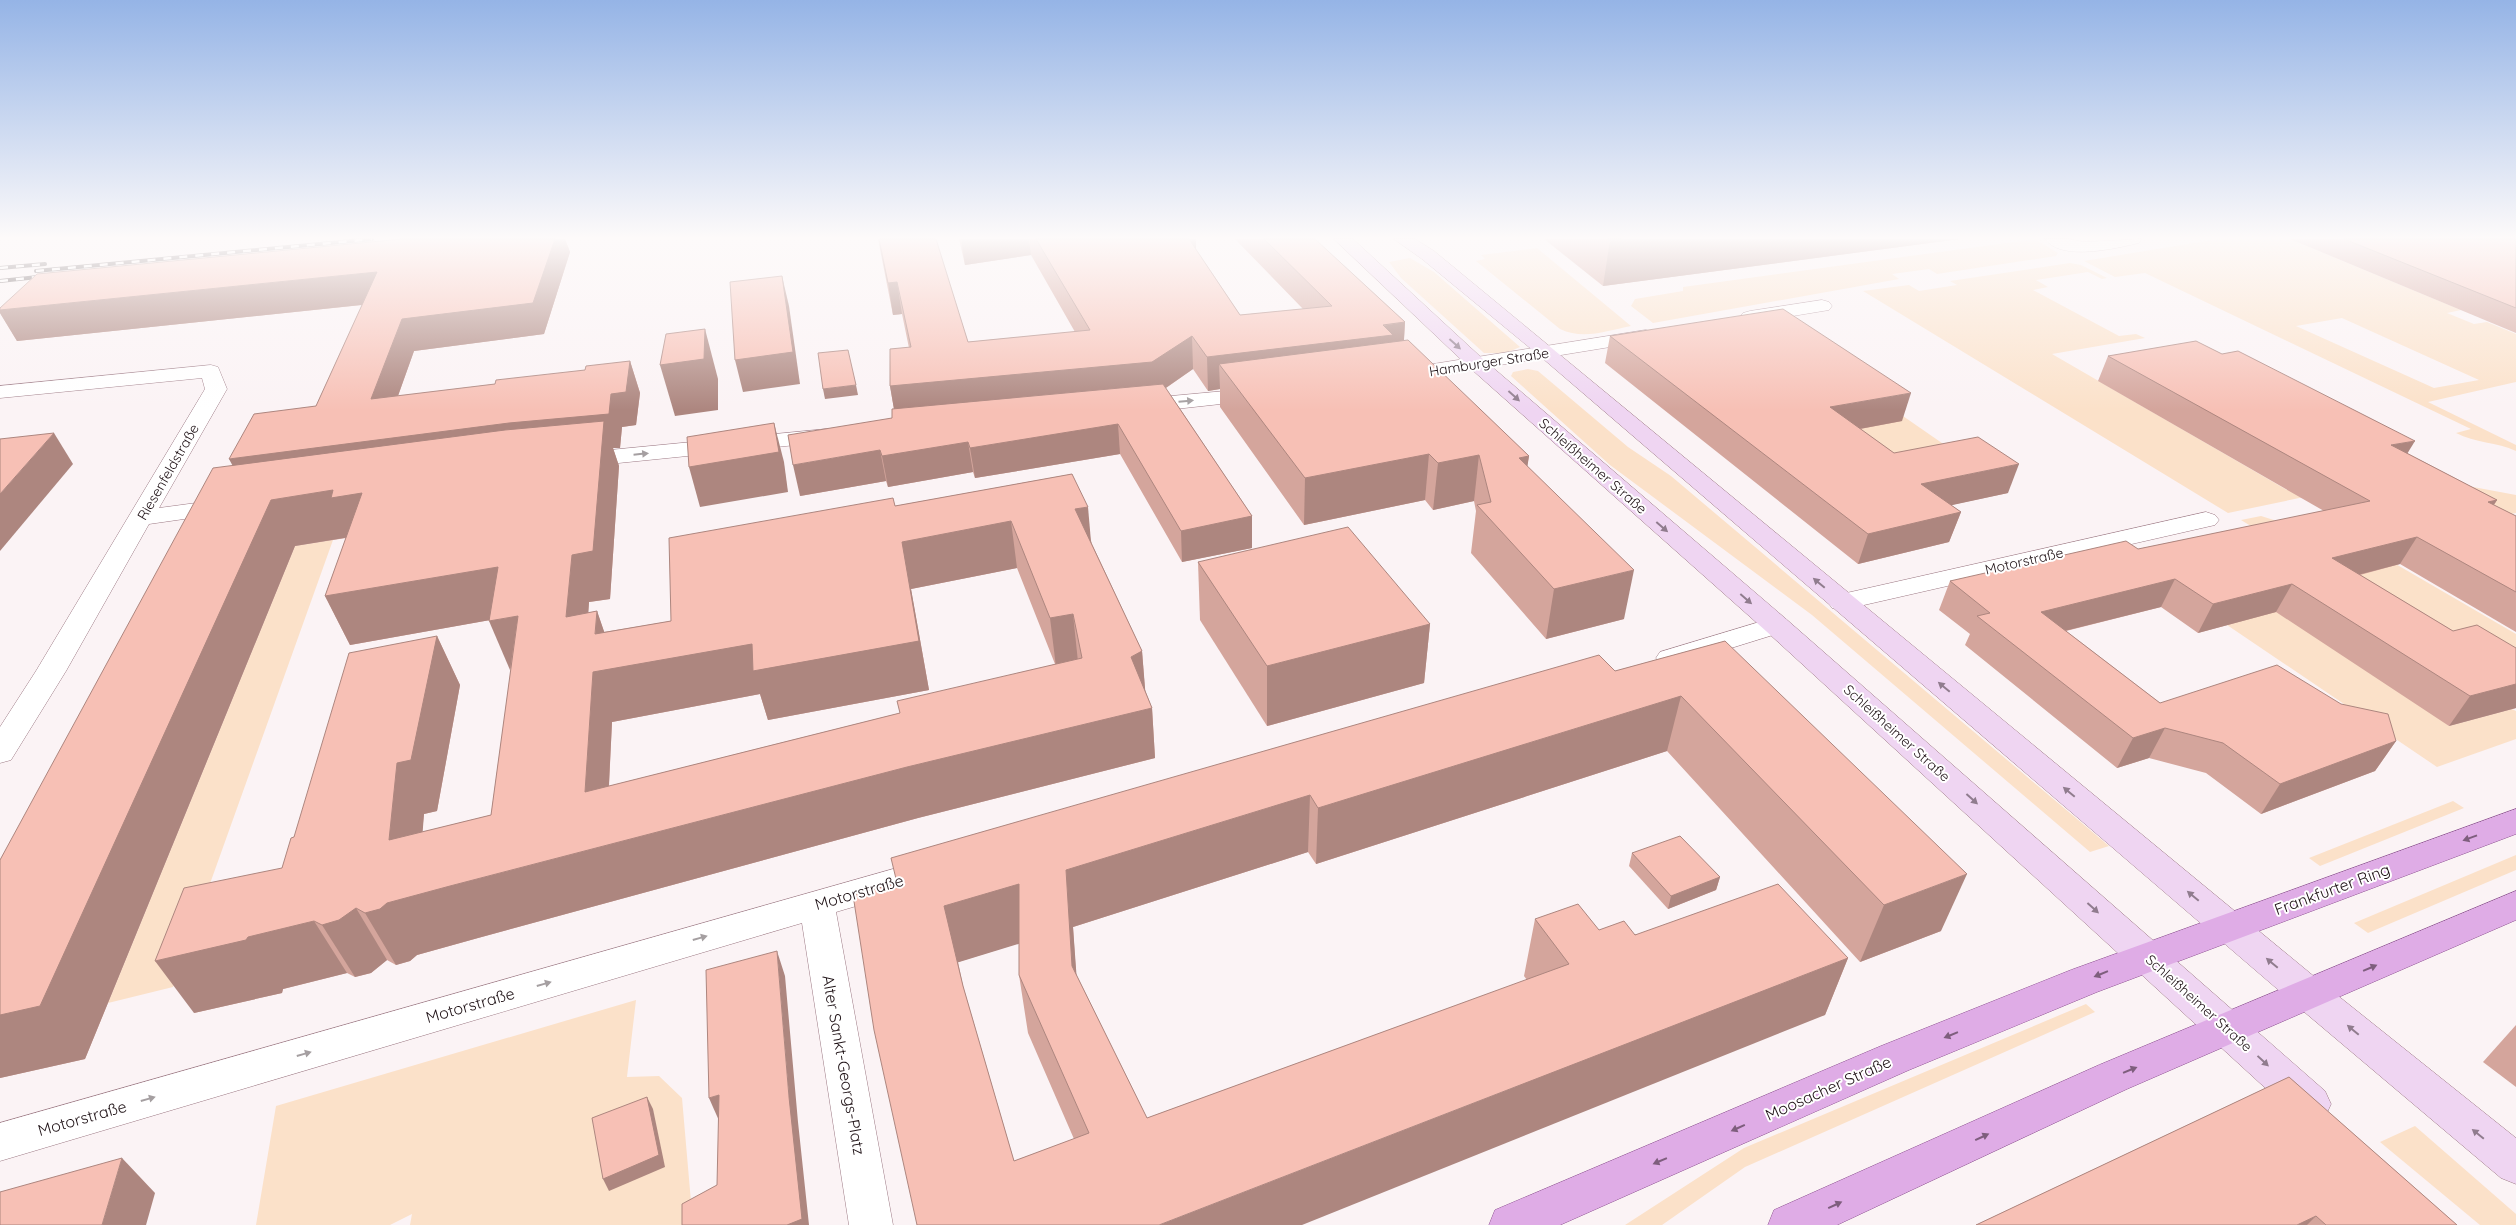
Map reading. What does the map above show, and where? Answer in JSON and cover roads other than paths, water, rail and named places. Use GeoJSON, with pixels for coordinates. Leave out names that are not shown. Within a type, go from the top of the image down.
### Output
{"type":"FeatureCollection","features":[{"type":"Feature","properties":{"kind":"main road","name":"Schleißheimer Straße"},"geometry":{"type":"LineString","coordinates":[[1404,296],[1477,364],[1776,626],[2339,1128]]}},
{"type":"Feature","properties":{"kind":"main road"},"geometry":{"type":"LineString","coordinates":[[1466,296],[1548,353],[2230,928],[2516,1164]]}},
{"type":"Feature","properties":{"kind":"main road","name":"Frankfurter Ring"},"geometry":{"type":"LineString","coordinates":[[2147,956],[2230,928],[2516,821]]}},
{"type":"Feature","properties":{"kind":"main road"},"geometry":{"type":"LineString","coordinates":[[1790,1225],[2112,1077],[2516,905]]}},
{"type":"Feature","properties":{"kind":"main road","name":"Moosacher Straße"},"geometry":{"type":"LineString","coordinates":[[1510,1225],[1903,1055],[2147,956]]}},
{"type":"Feature","properties":{"kind":"street"},"geometry":{"type":"LineString","coordinates":[[1730,321],[1822,306]]}},
{"type":"Feature","properties":{"kind":"street","name":"Hamburger Straße"},"geometry":{"type":"LineString","coordinates":[[1378,378],[1548,353],[1663,333]]}},
{"type":"Feature","properties":{"kind":"street","name":"Riesenfeldstraße"},"geometry":{"type":"LineString","coordinates":[[0,392],[211,371],[216,389],[141,518],[0,752]]}},
{"type":"Feature","properties":{"kind":"street"},"geometry":{"type":"LineString","coordinates":[[1119,408],[1274,392]]}},
{"type":"Feature","properties":{"kind":"street"},"geometry":{"type":"LineString","coordinates":[[560,462],[850,433]]}},
{"type":"Feature","properties":{"kind":"street"},"geometry":{"type":"LineString","coordinates":[[141,518],[250,502]]}},
{"type":"Feature","properties":{"kind":"street","name":"Motorstraße"},"geometry":{"type":"LineString","coordinates":[[1842,602],[2206,520]]}},
{"type":"Feature","properties":{"kind":"street"},"geometry":{"type":"LineString","coordinates":[[1638,668],[1776,626]]}},
{"type":"Feature","properties":{"kind":"street","name":"Motorstraße"},"geometry":{"type":"LineString","coordinates":[[0,1142],[960,863]]}},
{"type":"Feature","properties":{"kind":"street","name":"Alter Sankt-Georgs-Platz"},"geometry":{"type":"LineString","coordinates":[[817,904],[871,1225]]}}]}
